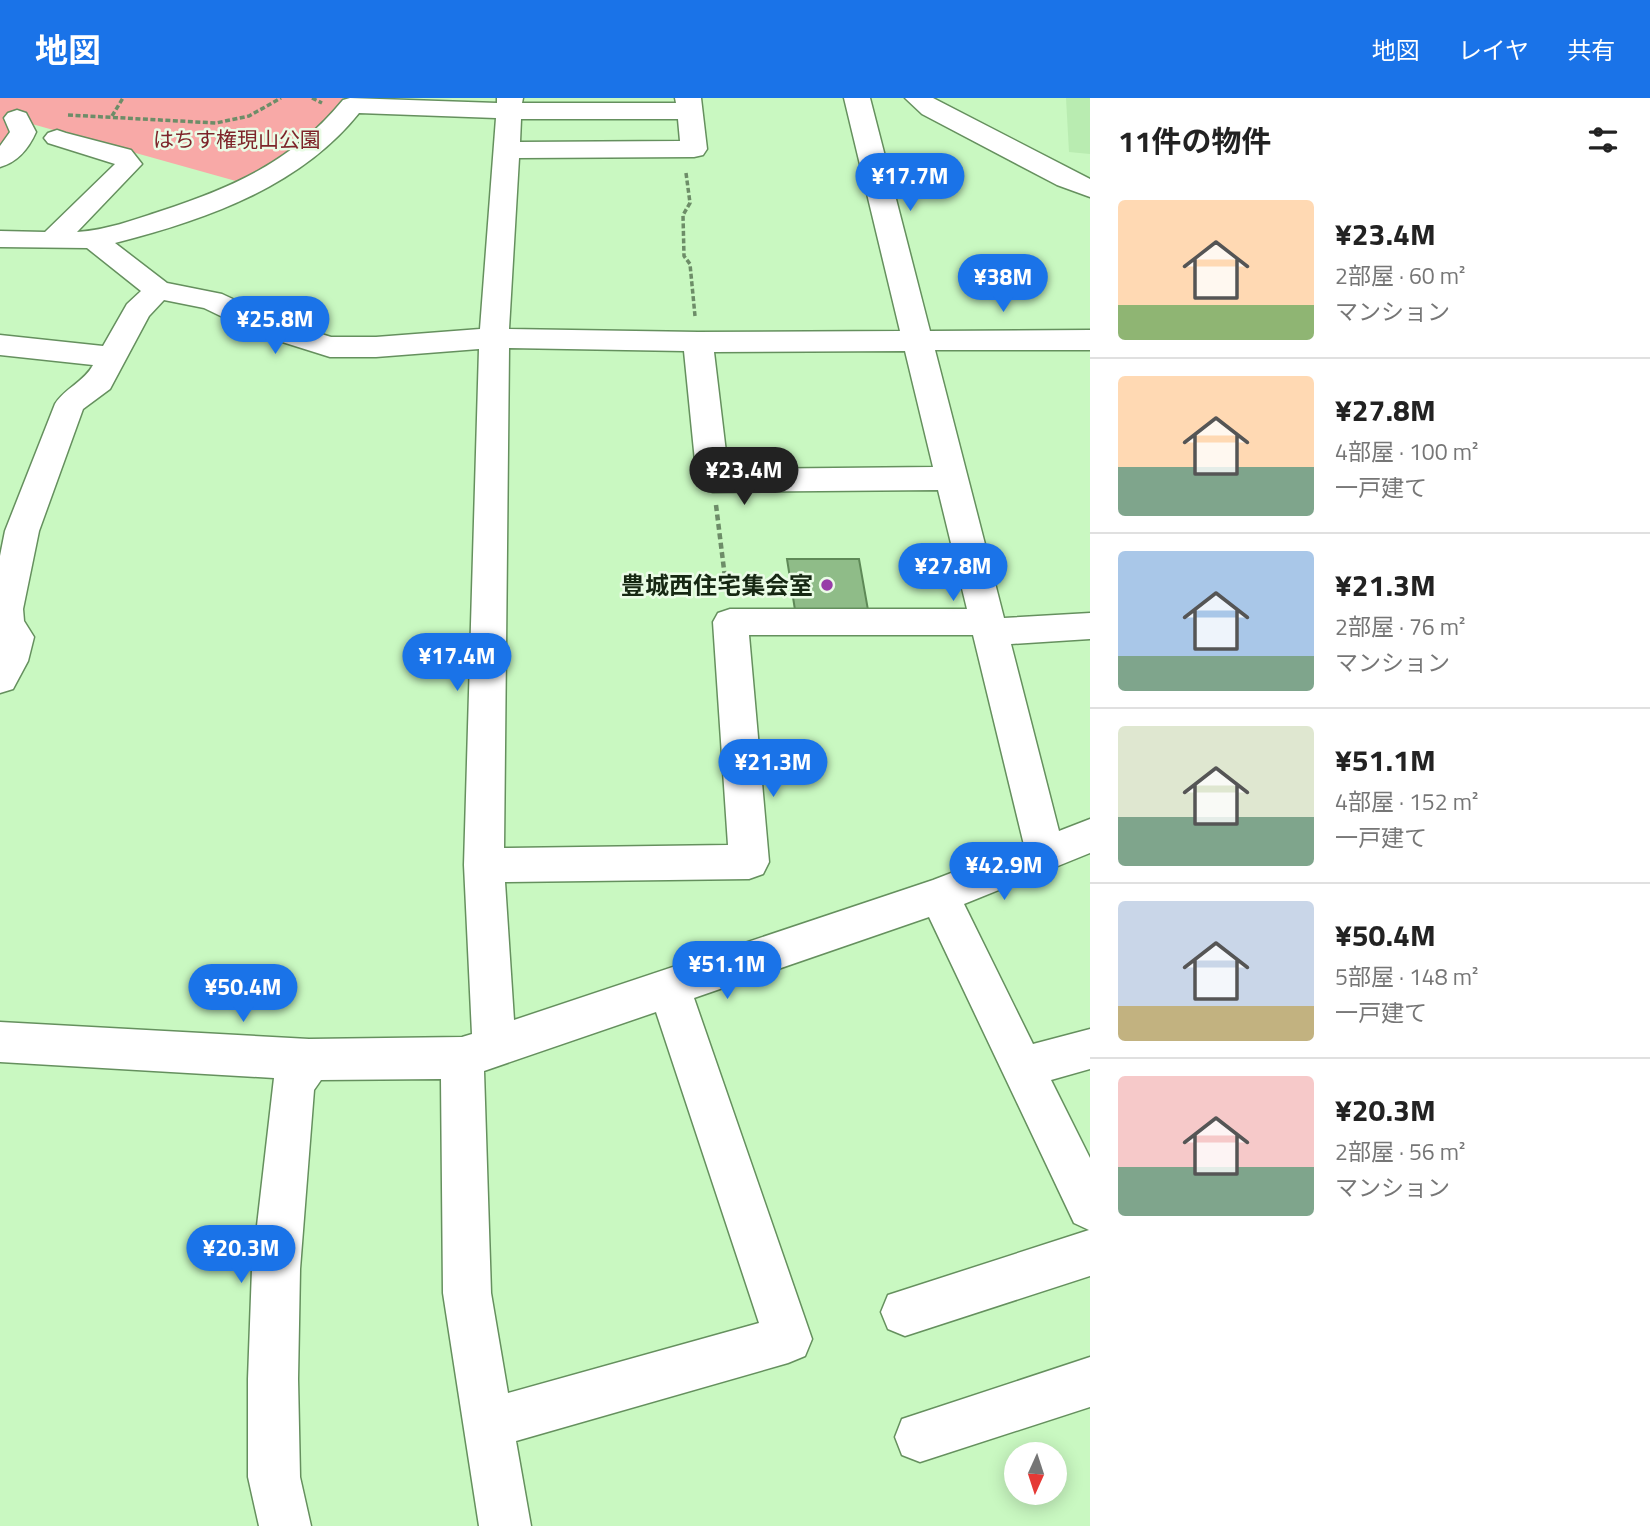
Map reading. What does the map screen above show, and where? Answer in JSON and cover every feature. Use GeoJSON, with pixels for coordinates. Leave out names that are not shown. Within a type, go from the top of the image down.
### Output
{"type":"FeatureCollection","features":[{"type":"Feature","properties":{"kind":"street"},"geometry":{"type":"LineString","coordinates":[[857,98],[1045,852]]}},
{"type":"Feature","properties":{"kind":"street"},"geometry":{"type":"LineString","coordinates":[[918,98],[931,109],[1066,180],[1090,188]]}},
{"type":"Feature","properties":{"kind":"street"},"geometry":{"type":"LineString","coordinates":[[0,239],[93,239],[221,201],[262,182],[295,161],[338,125],[353,102],[689,104],[694,149],[505,150]]}},
{"type":"Feature","properties":{"kind":"street"},"geometry":{"type":"LineString","coordinates":[[505,1526],[467,1293],[484,865],[494,338],[509,104]]}},
{"type":"Feature","properties":{"kind":"street"},"geometry":{"type":"LineString","coordinates":[[0,159],[18,144],[23,132],[16,118]]}},
{"type":"Feature","properties":{"kind":"street"},"geometry":{"type":"LineString","coordinates":[[53,240],[129,164],[122,156],[57,138]]}},
{"type":"Feature","properties":{"kind":"street"},"geometry":{"type":"LineString","coordinates":[[93,239],[158,290],[212,300],[270,328],[330,347],[376,348],[494,338],[698,342],[1090,340]]}},
{"type":"Feature","properties":{"kind":"street"},"geometry":{"type":"LineString","coordinates":[[0,680],[10,661],[16,637],[3,622],[22,531],[70,404],[99,382],[109,364],[110,356],[137,311],[158,290]]}},
{"type":"Feature","properties":{"kind":"street"},"geometry":{"type":"LineString","coordinates":[[698,342],[713,481],[953,478]]}},
{"type":"Feature","properties":{"kind":"street"},"geometry":{"type":"LineString","coordinates":[[0,345],[110,356]]}},
{"type":"Feature","properties":{"kind":"street"},"geometry":{"type":"LineString","coordinates":[[484,865],[749,862],[730,622],[988,627],[1090,626]]}},
{"type":"Feature","properties":{"kind":"street"},"geometry":{"type":"LineString","coordinates":[[0,1042],[309,1060],[478,1052],[939,896],[1090,836]]}},
{"type":"Feature","properties":{"kind":"street"},"geometry":{"type":"LineString","coordinates":[[939,896],[1090,1207]]}},
{"type":"Feature","properties":{"kind":"street"},"geometry":{"type":"LineString","coordinates":[[488,1424],[788,1339],[668,988]]}},
{"type":"Feature","properties":{"kind":"street"},"geometry":{"type":"LineString","coordinates":[[1022,1067],[1090,1049]]}},
{"type":"Feature","properties":{"kind":"street"},"geometry":{"type":"LineString","coordinates":[[285,1526],[274,1477],[276,1269],[293,1085],[309,1060]]}},
{"type":"Feature","properties":{"kind":"street"},"geometry":{"type":"LineString","coordinates":[[905,1312],[1090,1253]]}},
{"type":"Feature","properties":{"kind":"street"},"geometry":{"type":"LineString","coordinates":[[920,1437],[1090,1382]]}},
{"type":"Feature","properties":{"kind":"path"},"geometry":{"type":"LineString","coordinates":[[112,116],[123,98]]}},
{"type":"Feature","properties":{"kind":"path"},"geometry":{"type":"LineString","coordinates":[[16,118],[54,114],[112,116],[184,125],[234,122],[269,107],[281,98]]}},
{"type":"Feature","properties":{"kind":"path"},"geometry":{"type":"LineString","coordinates":[[683,149],[690,203],[683,215],[684,256],[690,264],[698,342]]}},
{"type":"Feature","properties":{"kind":"path"},"geometry":{"type":"LineString","coordinates":[[713,481],[730,622]]}},
{"type":"Feature","properties":{"kind":"shaded area"},"geometry":{"type":"Polygon","coordinates":[[[1066,98],[1090,98],[1090,154],[1069,152],[1066,98]]]}},
{"type":"Feature","properties":{"kind":"green space","name":"はちす権現山公園"},"geometry":{"type":"Polygon","coordinates":[[[0,98],[343,98],[312,136],[285,157],[243,183],[32,124],[0,152],[0,98]]]}},
{"type":"Feature","properties":{"kind":"building","name":"豊城西住宅集会室"},"geometry":{"type":"Polygon","coordinates":[[[787,559],[859,559],[868,610],[795,610],[787,559]]]}},
{"type":"Feature","properties":{"kind":"place","name":"豊城西住宅集会室"},"geometry":{"type":"Point","coordinates":[827,585]}}]}
